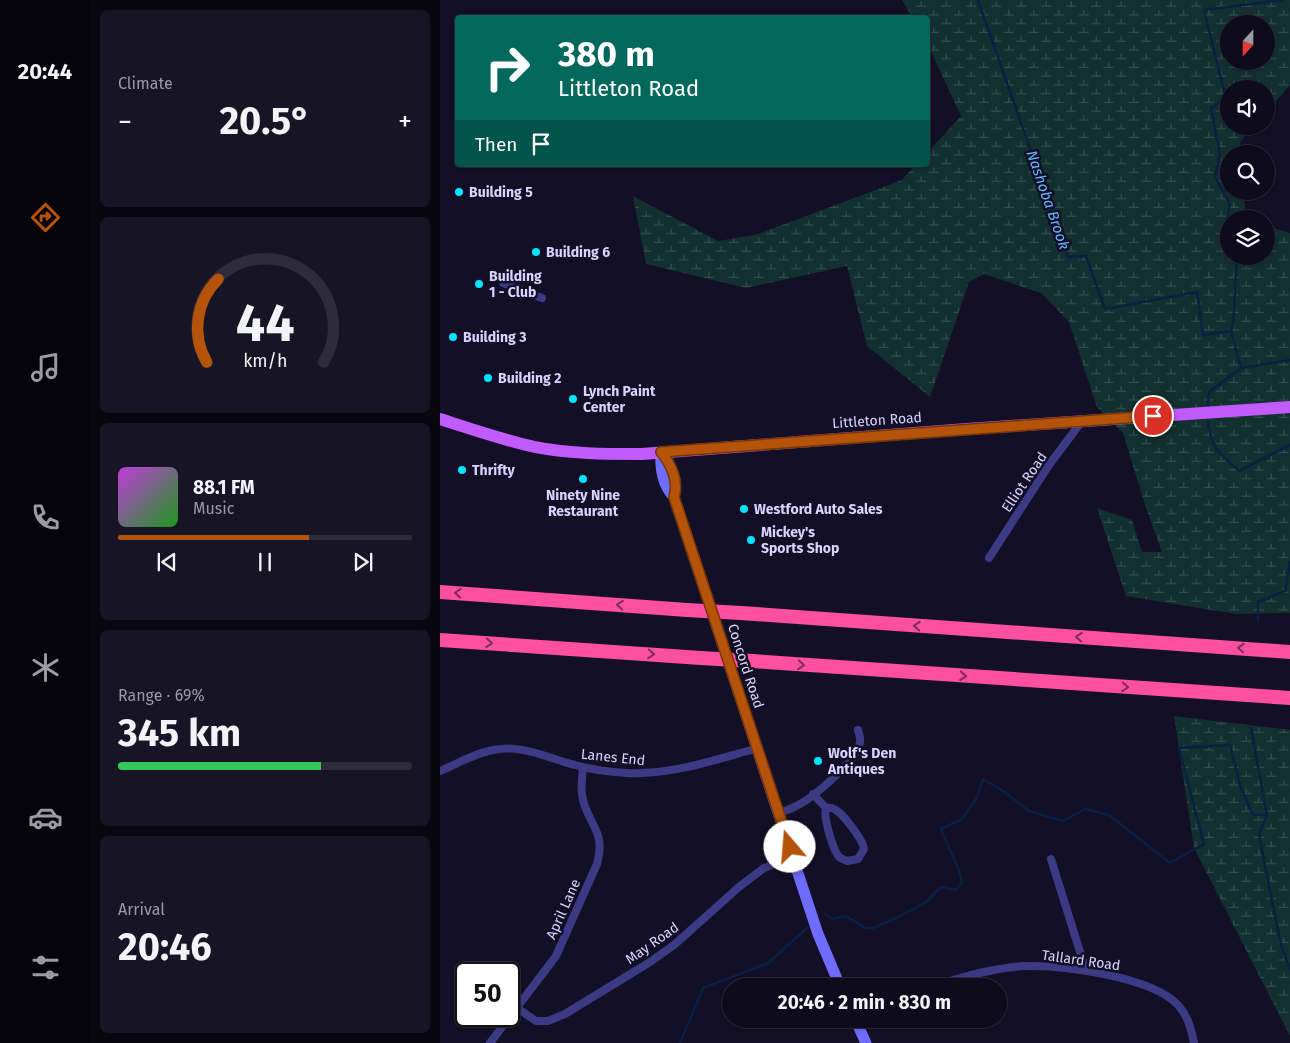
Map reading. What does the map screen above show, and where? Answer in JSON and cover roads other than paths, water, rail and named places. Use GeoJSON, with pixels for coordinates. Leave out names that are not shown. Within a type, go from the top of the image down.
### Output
{"type":"FeatureCollection","features":[{"type":"Feature","properties":{"kind":"highway"},"geometry":{"type":"LineString","coordinates":[[440,592],[1290,652]]}},
{"type":"Feature","properties":{"kind":"highway"},"geometry":{"type":"LineString","coordinates":[[440,640],[1290,698]]}},
{"type":"Feature","properties":{"kind":"main road","name":"Littleton Road"},"geometry":{"type":"LineString","coordinates":[[440,419],[496,437],[544,448],[588,453],[642,454],[1290,407]]}},
{"type":"Feature","properties":{"kind":"main road","name":"Concord Road"},"geometry":{"type":"LineString","coordinates":[[661,452],[660,464],[668,490],[674,497],[818,934],[837,978]]}},
{"type":"Feature","properties":{"kind":"main road"},"geometry":{"type":"LineString","coordinates":[[859,1028],[866,1043]]}},
{"type":"Feature","properties":{"kind":"street"},"geometry":{"type":"LineString","coordinates":[[503,282],[542,298]]}},
{"type":"Feature","properties":{"kind":"street","name":"Elliot Road"},"geometry":{"type":"LineString","coordinates":[[989,558],[1049,465],[1082,421]]}},
{"type":"Feature","properties":{"kind":"street"},"geometry":{"type":"LineString","coordinates":[[779,813],[794,807],[813,794],[844,767],[854,755],[860,743],[858,730]]}},
{"type":"Feature","properties":{"kind":"street","name":"Lanes End"},"geometry":{"type":"LineString","coordinates":[[440,771],[482,753],[503,749],[532,751],[583,768],[625,773],[664,772],[758,748]]}},
{"type":"Feature","properties":{"kind":"street","name":"April Lane"},"geometry":{"type":"LineString","coordinates":[[520,1004],[545,972],[560,947],[599,856],[598,834],[585,807],[582,795],[583,768]]}},
{"type":"Feature","properties":{"kind":"street"},"geometry":{"type":"LineString","coordinates":[[813,794],[826,808],[836,810],[861,838],[864,849],[858,859],[846,861],[837,854],[825,820],[826,808]]}},
{"type":"Feature","properties":{"kind":"street","name":"May Road"},"geometry":{"type":"LineString","coordinates":[[520,1010],[536,1021],[548,1021],[565,1014],[650,962],[674,945],[739,887],[764,868],[794,858]]}},
{"type":"Feature","properties":{"kind":"street"},"geometry":{"type":"LineString","coordinates":[[1051,859],[1086,971]]}},
{"type":"Feature","properties":{"kind":"street","name":"Tallard Road"},"geometry":{"type":"LineString","coordinates":[[965,978],[1025,966],[1061,967],[1122,978],[1165,995],[1178,1005],[1186,1017],[1194,1043]]}},
{"type":"Feature","properties":{"kind":"street","name":"April Lane"},"geometry":{"type":"LineString","coordinates":[[490,1043],[502,1027]]}},
{"type":"Feature","properties":{"kind":"waterway","name":"Nashoba Brook"},"geometry":{"type":"LineString","coordinates":[[978,0],[1068,257],[1086,256],[1105,309],[1197,292],[1203,335],[1231,331],[1241,368],[1209,392],[1208,406]]}},
{"type":"Feature","properties":{"kind":"waterway"},"geometry":{"type":"LineString","coordinates":[[1229,210],[1230,204],[1215,177],[1220,155],[1211,108],[1226,99],[1204,10],[1282,0]]}},
{"type":"Feature","properties":{"kind":"waterway"},"geometry":{"type":"LineString","coordinates":[[1231,331],[1233,326],[1236,265]]}},
{"type":"Feature","properties":{"kind":"waterway"},"geometry":{"type":"LineString","coordinates":[[1241,368],[1290,360]]}},
{"type":"Feature","properties":{"kind":"waterway","name":"Nashoba Brook"},"geometry":{"type":"LineString","coordinates":[[1208,421],[1211,438],[1217,450],[1239,471],[1290,445]]}},
{"type":"Feature","properties":{"kind":"waterway","name":"Nashoba Brook"},"geometry":{"type":"LineString","coordinates":[[1258,621],[1258,602],[1285,591],[1290,562]]}},
{"type":"Feature","properties":{"kind":"waterway","name":"Nashoba Brook"},"geometry":{"type":"LineString","coordinates":[[1251,728],[1267,815],[1259,834],[1282,949],[1290,969]]}},
{"type":"Feature","properties":{"kind":"waterway"},"geometry":{"type":"LineString","coordinates":[[825,914],[833,919],[846,916],[865,928],[873,928],[925,903],[941,887],[956,890],[962,883],[960,873],[941,829],[962,819],[976,799],[983,779],[1003,791],[1029,811],[1063,821],[1085,809],[1109,815],[1170,863],[1204,844],[1179,748],[1230,745],[1240,786],[1253,815],[1267,815]]}},
{"type":"Feature","properties":{"kind":"waterway"},"geometry":{"type":"LineString","coordinates":[[680,1043],[703,988],[768,963],[808,927]]}},
{"type":"Feature","properties":{"kind":"place","name":"Building 5"},"geometry":{"type":"Point","coordinates":[459,192]}},
{"type":"Feature","properties":{"kind":"place","name":"Building 6"},"geometry":{"type":"Point","coordinates":[536,252]}},
{"type":"Feature","properties":{"kind":"place","name":"Building 1 - Club"},"geometry":{"type":"Point","coordinates":[479,284]}},
{"type":"Feature","properties":{"kind":"place","name":"Building 3"},"geometry":{"type":"Point","coordinates":[453,337]}},
{"type":"Feature","properties":{"kind":"place","name":"Building 2"},"geometry":{"type":"Point","coordinates":[488,378]}},
{"type":"Feature","properties":{"kind":"place","name":"Lynch Paint Center"},"geometry":{"type":"Point","coordinates":[573,399]}},
{"type":"Feature","properties":{"kind":"place","name":"Thrifty"},"geometry":{"type":"Point","coordinates":[462,470]}},
{"type":"Feature","properties":{"kind":"place","name":"Ninety Nine Restaurant"},"geometry":{"type":"Point","coordinates":[583,479]}},
{"type":"Feature","properties":{"kind":"place","name":"Westford Auto Sales"},"geometry":{"type":"Point","coordinates":[744,509]}},
{"type":"Feature","properties":{"kind":"place","name":"Mickey's Sports Shop"},"geometry":{"type":"Point","coordinates":[751,540]}},
{"type":"Feature","properties":{"kind":"place","name":"Wolf's Den Antiques"},"geometry":{"type":"Point","coordinates":[818,761]}}]}
